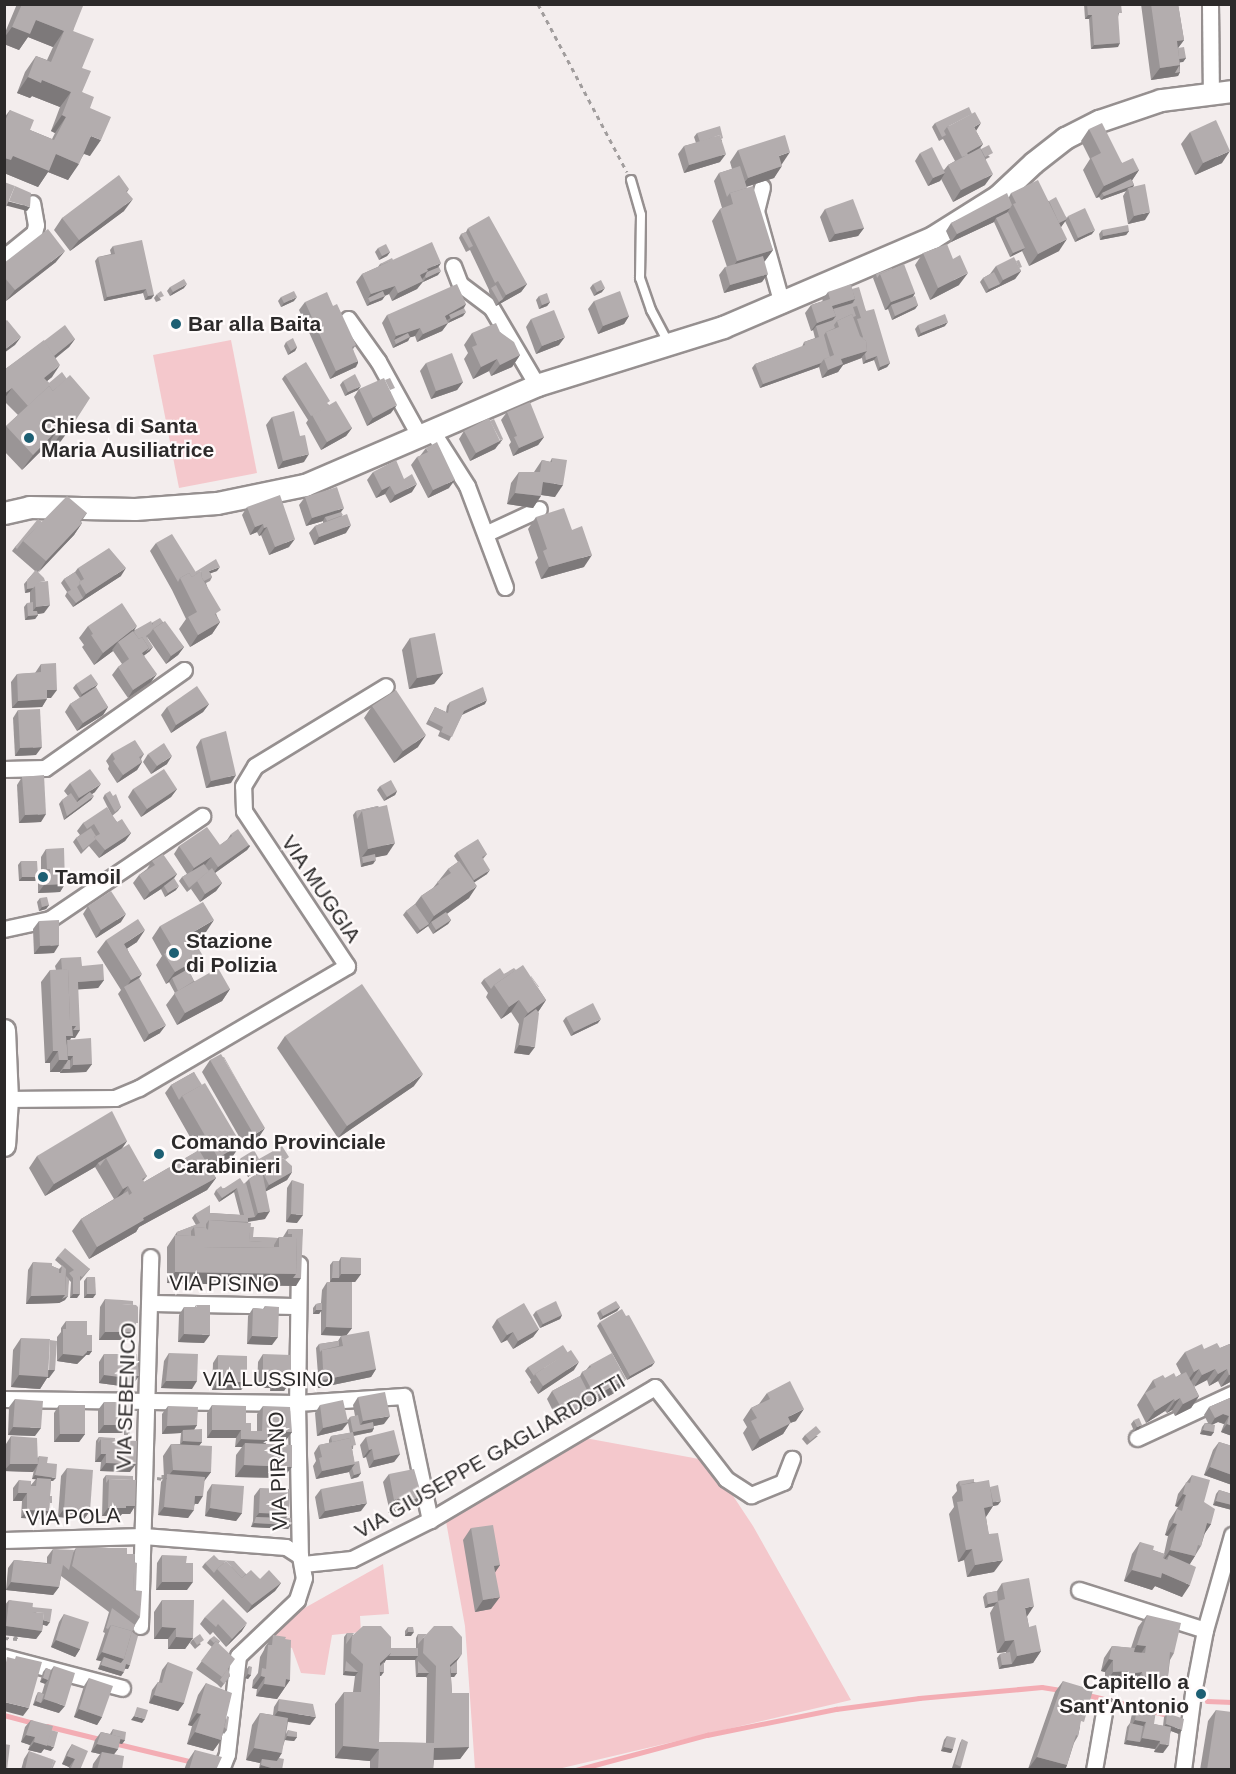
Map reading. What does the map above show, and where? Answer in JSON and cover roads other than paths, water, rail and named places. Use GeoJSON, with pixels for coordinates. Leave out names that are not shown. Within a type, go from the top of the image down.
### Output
{"type":"FeatureCollection","features":[{"type":"Feature","properties":{"kind":"street"},"geometry":{"type":"LineString","coordinates":[[4,513],[29,507],[135,509],[217,503],[305,485],[537,385],[723,327],[782,304],[933,237],[999,196],[1033,163],[1065,138],[1099,121],[1161,100],[1221,92],[1210,4]]}},
{"type":"Feature","properties":{"kind":"street"},"geometry":{"type":"LineString","coordinates":[[762,187],[756,211],[782,304]]}},
{"type":"Feature","properties":{"kind":"street"},"geometry":{"type":"LineString","coordinates":[[4,257],[34,233],[36,225],[32,203]]}},
{"type":"Feature","properties":{"kind":"street"},"geometry":{"type":"LineString","coordinates":[[453,267],[460,284],[490,307],[537,385]]}},
{"type":"Feature","properties":{"kind":"street"},"geometry":{"type":"LineString","coordinates":[[348,319],[426,434],[467,486],[487,532],[505,587]]}},
{"type":"Feature","properties":{"kind":"street"},"geometry":{"type":"LineString","coordinates":[[4,497],[29,507]]}},
{"type":"Feature","properties":{"kind":"street"},"geometry":{"type":"LineString","coordinates":[[487,532],[539,509]]}},
{"type":"Feature","properties":{"kind":"street"},"geometry":{"type":"LineString","coordinates":[[4,769],[45,768],[184,670]]}},
{"type":"Feature","properties":{"kind":"street","name":"VIA MUGGIA"},"geometry":{"type":"LineString","coordinates":[[6,1099],[115,1098],[139,1088],[347,966],[244,811],[243,786],[255,766],[386,686]]}},
{"type":"Feature","properties":{"kind":"street"},"geometry":{"type":"LineString","coordinates":[[4,929],[50,919],[202,816]]}},
{"type":"Feature","properties":{"kind":"street"},"geometry":{"type":"LineString","coordinates":[[4,1030],[6,1099],[4,1145]]}},
{"type":"Feature","properties":{"kind":"street","name":"VIA PIRANO"},"geometry":{"type":"LineString","coordinates":[[299,1251],[297,1403],[302,1560]]}},
{"type":"Feature","properties":{"kind":"street","name":"VIA SEBENICO"},"geometry":{"type":"LineString","coordinates":[[143,1536],[150,1257]]}},
{"type":"Feature","properties":{"kind":"street","name":"VIA PISINO"},"geometry":{"type":"LineString","coordinates":[[149,1303],[298,1306]]}},
{"type":"Feature","properties":{"kind":"street","name":"VIA GIUSEPPE GAGLIARDOTTI"},"geometry":{"type":"LineString","coordinates":[[302,1560],[352,1559],[430,1520],[655,1387],[726,1479],[751,1495],[783,1482],[792,1459]]}},
{"type":"Feature","properties":{"kind":"street"},"geometry":{"type":"LineString","coordinates":[[1137,1438],[1232,1394]]}},
{"type":"Feature","properties":{"kind":"street","name":"VIA LUSSINO"},"geometry":{"type":"LineString","coordinates":[[4,1399],[297,1403],[404,1396],[430,1520]]}},
{"type":"Feature","properties":{"kind":"street"},"geometry":{"type":"LineString","coordinates":[[1183,1770],[1193,1693],[1205,1630],[1232,1535]]}},
{"type":"Feature","properties":{"kind":"street","name":"VIA POLA"},"geometry":{"type":"LineString","coordinates":[[140,1626],[143,1536]]}},
{"type":"Feature","properties":{"kind":"street","name":"VIA POLA"},"geometry":{"type":"LineString","coordinates":[[4,1540],[143,1536],[286,1546],[302,1560]]}},
{"type":"Feature","properties":{"kind":"street"},"geometry":{"type":"LineString","coordinates":[[220,1770],[227,1754],[238,1656],[297,1599],[303,1587],[302,1560]]}},
{"type":"Feature","properties":{"kind":"street"},"geometry":{"type":"LineString","coordinates":[[1079,1590],[1205,1630]]}},
{"type":"Feature","properties":{"kind":"street"},"geometry":{"type":"LineString","coordinates":[[4,1657],[122,1688]]}},
{"type":"Feature","properties":{"kind":"street"},"geometry":{"type":"LineString","coordinates":[[1094,1770],[1105,1706]]}},
{"type":"Feature","properties":{"kind":"lane"},"geometry":{"type":"LineString","coordinates":[[631,180],[641,215],[640,278],[651,310],[668,343]]}},
{"type":"Feature","properties":{"kind":"waterway"},"geometry":{"type":"LineString","coordinates":[[576,1770],[707,1735],[836,1709],[919,1698],[1042,1687],[1062,1690]]}},
{"type":"Feature","properties":{"kind":"waterway"},"geometry":{"type":"LineString","coordinates":[[1088,1695],[1138,1707]]}},
{"type":"Feature","properties":{"kind":"waterway"},"geometry":{"type":"LineString","coordinates":[[1207,1701],[1232,1702]]}},
{"type":"Feature","properties":{"kind":"waterway"},"geometry":{"type":"LineString","coordinates":[[1152,1711],[1164,1714],[1184,1709]]}},
{"type":"Feature","properties":{"kind":"waterway"},"geometry":{"type":"LineString","coordinates":[[4,1715],[33,1723]]}},
{"type":"Feature","properties":{"kind":"waterway"},"geometry":{"type":"LineString","coordinates":[[47,1726],[100,1739]]}},
{"type":"Feature","properties":{"kind":"waterway"},"geometry":{"type":"LineString","coordinates":[[114,1743],[193,1762]]}},
{"type":"Feature","properties":{"kind":"place","name":"Bar alla Baita"},"geometry":{"type":"Point","coordinates":[176,324]}},
{"type":"Feature","properties":{"kind":"place","name":"Chiesa di Santa Maria Ausiliatrice"},"geometry":{"type":"Point","coordinates":[29,438]}},
{"type":"Feature","properties":{"kind":"place","name":"Tamoil"},"geometry":{"type":"Point","coordinates":[43,877]}},
{"type":"Feature","properties":{"kind":"place","name":"Stazione di Polizia"},"geometry":{"type":"Point","coordinates":[174,953]}},
{"type":"Feature","properties":{"kind":"place","name":"Comando Provinciale Carabinieri"},"geometry":{"type":"Point","coordinates":[159,1154]}},
{"type":"Feature","properties":{"kind":"place","name":"Capitello a Sant'Antonio"},"geometry":{"type":"Point","coordinates":[1201,1694]}}]}
